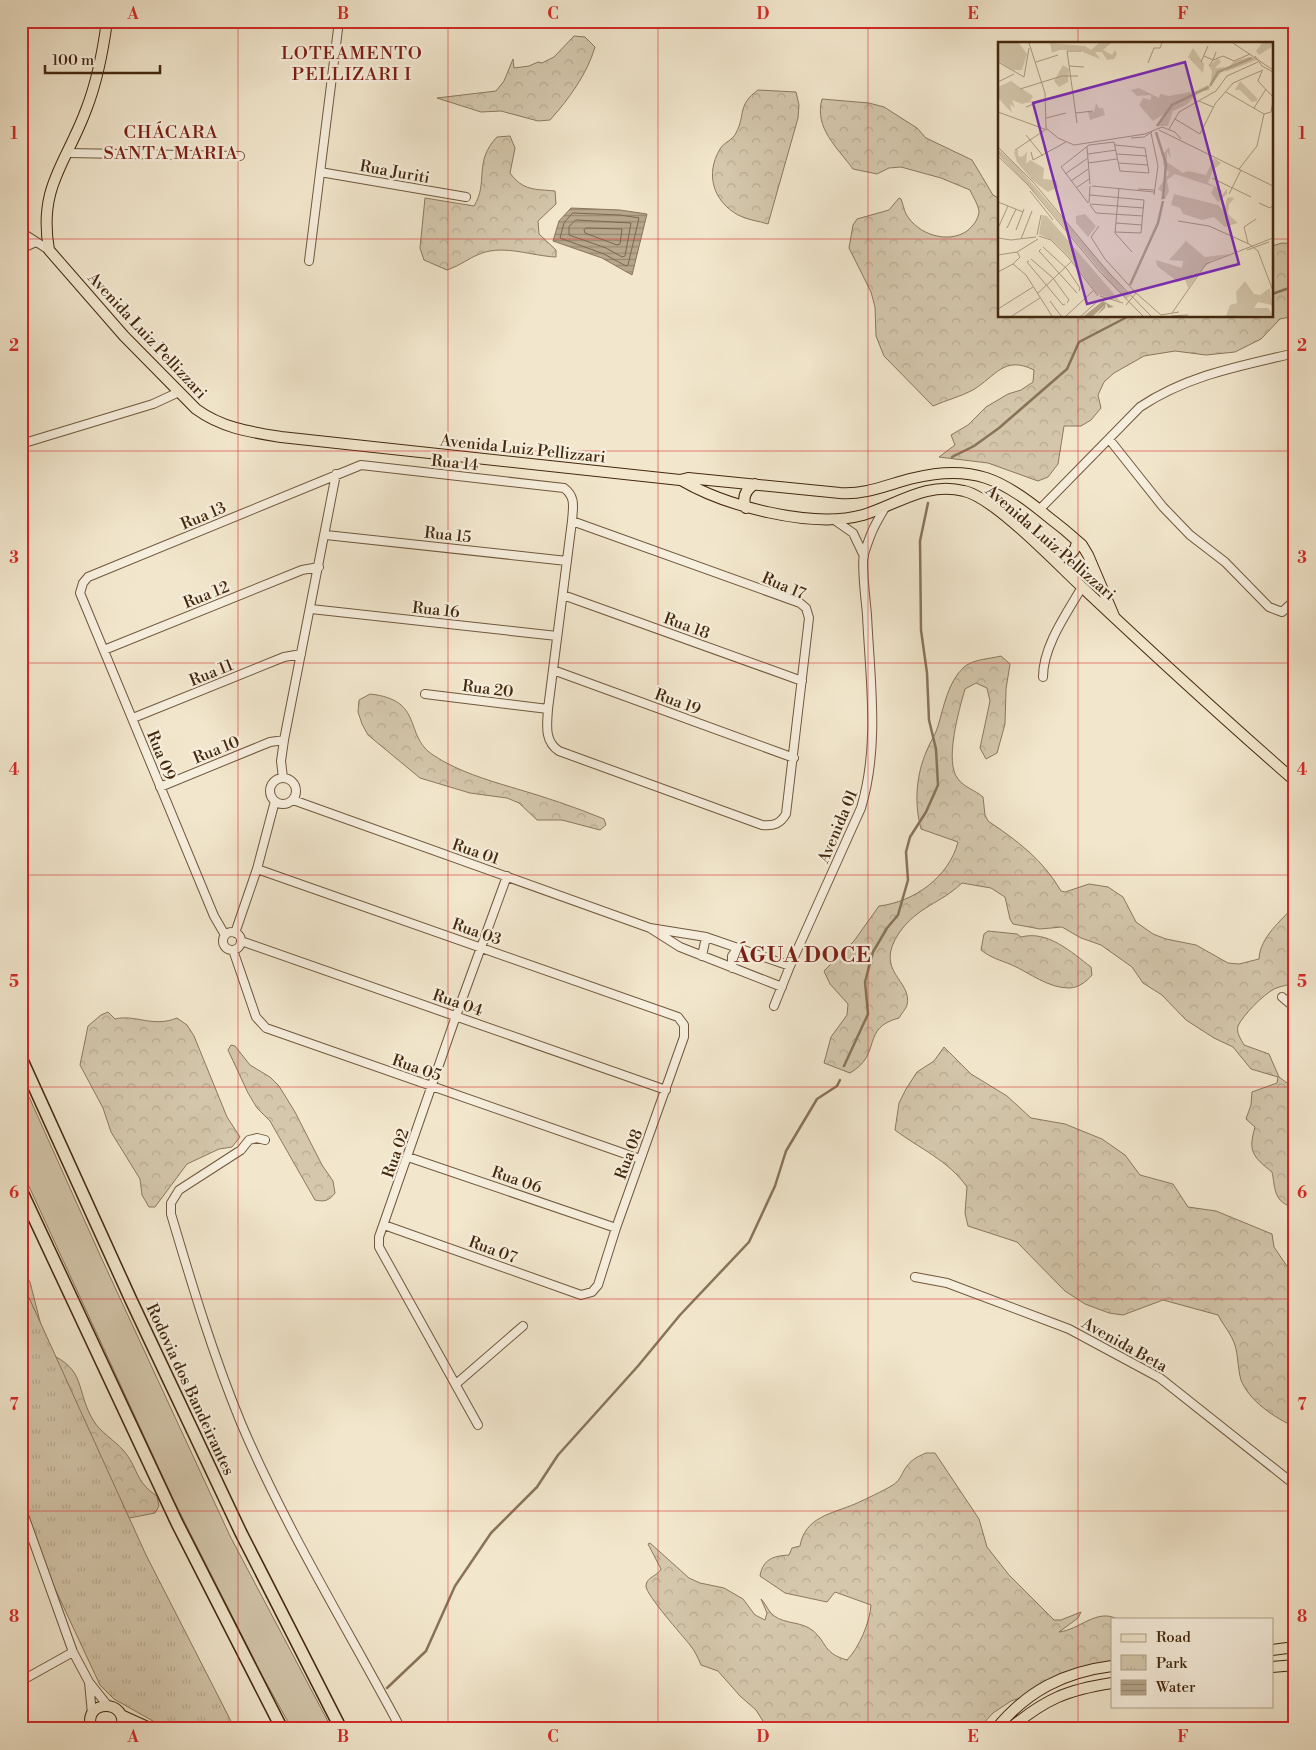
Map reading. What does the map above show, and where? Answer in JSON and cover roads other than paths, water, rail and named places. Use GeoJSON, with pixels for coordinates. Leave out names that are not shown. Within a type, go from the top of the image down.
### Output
{"type":"FeatureCollection","features":[{"type":"Feature","properties":{"kind":"highway","name":"Rodovia dos Bandeirantes"},"geometry":{"type":"LineString","coordinates":[[21,1058],[135,1309],[236,1524],[341,1729]]}},
{"type":"Feature","properties":{"kind":"highway"},"geometry":{"type":"LineString","coordinates":[[21,1190],[177,1523],[282,1729]]}},
{"type":"Feature","properties":{"kind":"highway"},"geometry":{"type":"LineString","coordinates":[[21,1197],[32,1214]]}},
{"type":"Feature","properties":{"kind":"main road"},"geometry":{"type":"LineString","coordinates":[[49,250],[46,232],[48,197],[86,110],[96,79],[107,21]]}},
{"type":"Feature","properties":{"kind":"main road","name":"Avenida Luiz Pellizzari"},"geometry":{"type":"LineString","coordinates":[[49,250],[124,336],[178,392],[206,416],[240,430],[308,440],[680,480],[746,508],[765,512],[833,519],[861,515],[905,496],[944,489],[964,491],[990,504],[1223,718],[1295,781]]}},
{"type":"Feature","properties":{"kind":"main road","name":"Avenida Luiz Pellizzari"},"geometry":{"type":"LineString","coordinates":[[680,480],[688,478],[856,493],[875,490],[915,478],[952,473],[980,476],[998,481],[1019,492],[1077,541],[1088,555],[1114,616]]}},
{"type":"Feature","properties":{"kind":"main road"},"geometry":{"type":"LineString","coordinates":[[746,508],[744,501],[746,493],[755,484]]}},
{"type":"Feature","properties":{"kind":"main road"},"geometry":{"type":"LineString","coordinates":[[1037,546],[1046,546],[1060,557],[1074,551],[1077,541]]}},
{"type":"Feature","properties":{"kind":"main road"},"geometry":{"type":"LineString","coordinates":[[1274,1650],[1295,1647]]}},
{"type":"Feature","properties":{"kind":"main road"},"geometry":{"type":"LineString","coordinates":[[1274,1667],[1295,1665]]}},
{"type":"Feature","properties":{"kind":"main road"},"geometry":{"type":"LineString","coordinates":[[996,1729],[1028,1696],[1050,1682],[1111,1666]]}},
{"type":"Feature","properties":{"kind":"main road"},"geometry":{"type":"LineString","coordinates":[[1009,1729],[1056,1696],[1078,1688],[1111,1683]]}},
{"type":"Feature","properties":{"kind":"main road"},"geometry":{"type":"LineString","coordinates":[[83,1729],[91,1721],[99,1707],[108,1706],[152,1729]]}},
{"type":"Feature","properties":{"kind":"main road"},"geometry":{"type":"LineString","coordinates":[[121,1729],[122,1715]]}},
{"type":"Feature","properties":{"kind":"street"},"geometry":{"type":"LineString","coordinates":[[309,261],[339,21]]}},
{"type":"Feature","properties":{"kind":"street"},"geometry":{"type":"LineString","coordinates":[[67,153],[240,156]]}},
{"type":"Feature","properties":{"kind":"street","name":"Rua Juriti"},"geometry":{"type":"LineString","coordinates":[[320,172],[466,197]]}},
{"type":"Feature","properties":{"kind":"street"},"geometry":{"type":"LineString","coordinates":[[21,232],[49,250]]}},
{"type":"Feature","properties":{"kind":"street"},"geometry":{"type":"LineString","coordinates":[[21,249],[36,242]]}},
{"type":"Feature","properties":{"kind":"street"},"geometry":{"type":"LineString","coordinates":[[1040,509],[1140,407],[1184,382],[1207,374],[1295,353]]}},
{"type":"Feature","properties":{"kind":"street"},"geometry":{"type":"LineString","coordinates":[[21,444],[153,404],[178,392]]}},
{"type":"Feature","properties":{"kind":"street"},"geometry":{"type":"LineString","coordinates":[[1109,439],[1163,507],[1190,534],[1225,562],[1269,607],[1282,612],[1295,600]]}},
{"type":"Feature","properties":{"kind":"street","name":"Rua 14"},"geometry":{"type":"LineString","coordinates":[[336,474],[361,465],[564,488],[572,494],[574,502],[572,522]]}},
{"type":"Feature","properties":{"kind":"street"},"geometry":{"type":"LineString","coordinates":[[283,778],[281,761],[284,740],[312,609],[336,474]]}},
{"type":"Feature","properties":{"kind":"street","name":"Rua 13"},"geometry":{"type":"LineString","coordinates":[[83,582],[88,577],[336,474]]}},
{"type":"Feature","properties":{"kind":"street","name":"Avenida 01"},"geometry":{"type":"LineString","coordinates":[[774,1006],[790,966],[862,808],[869,782],[873,758],[873,724],[864,556],[873,525],[886,505]]}},
{"type":"Feature","properties":{"kind":"street","name":"Avenida 01"},"geometry":{"type":"LineString","coordinates":[[833,519],[853,533],[864,556]]}},
{"type":"Feature","properties":{"kind":"street"},"geometry":{"type":"LineString","coordinates":[[548,709],[572,522]]}},
{"type":"Feature","properties":{"kind":"street","name":"Rua 17"},"geometry":{"type":"LineString","coordinates":[[548,709],[547,733],[553,747],[762,825],[778,824],[786,814],[809,618],[806,608],[800,603],[572,522]]}},
{"type":"Feature","properties":{"kind":"street","name":"Rua 15"},"geometry":{"type":"LineString","coordinates":[[326,535],[567,561]]}},
{"type":"Feature","properties":{"kind":"street","name":"Rua 12"},"geometry":{"type":"LineString","coordinates":[[104,650],[302,570],[319,567]]}},
{"type":"Feature","properties":{"kind":"street","name":"Rua 09"},"geometry":{"type":"LineString","coordinates":[[83,582],[80,593],[214,916],[225,935]]}},
{"type":"Feature","properties":{"kind":"street"},"geometry":{"type":"LineString","coordinates":[[1043,677],[1043,665],[1049,650],[1082,587]]}},
{"type":"Feature","properties":{"kind":"street","name":"Rua 18"},"geometry":{"type":"LineString","coordinates":[[562,594],[802,681]]}},
{"type":"Feature","properties":{"kind":"street","name":"Rua 16"},"geometry":{"type":"LineString","coordinates":[[312,609],[557,636]]}},
{"type":"Feature","properties":{"kind":"street","name":"Rua 11"},"geometry":{"type":"LineString","coordinates":[[133,718],[284,657],[301,654]]}},
{"type":"Feature","properties":{"kind":"street","name":"Rua 19"},"geometry":{"type":"LineString","coordinates":[[553,670],[794,758]]}},
{"type":"Feature","properties":{"kind":"street","name":"Rua 20"},"geometry":{"type":"LineString","coordinates":[[425,694],[548,709]]}},
{"type":"Feature","properties":{"kind":"street","name":"Rua 10"},"geometry":{"type":"LineString","coordinates":[[160,787],[270,742],[284,740]]}},
{"type":"Feature","properties":{"kind":"street"},"geometry":{"type":"LineString","coordinates":[[288,779],[295,786],[296,796],[293,800],[284,805],[275,801],[270,792],[271,787],[278,780],[288,779]]}},
{"type":"Feature","properties":{"kind":"street","name":"Rua 01"},"geometry":{"type":"LineString","coordinates":[[293,800],[650,928]]}},
{"type":"Feature","properties":{"kind":"street"},"geometry":{"type":"LineString","coordinates":[[235,933],[257,869],[275,801]]}},
{"type":"Feature","properties":{"kind":"street","name":"Rua 03"},"geometry":{"type":"LineString","coordinates":[[257,869],[482,946],[678,1017],[684,1024]]}},
{"type":"Feature","properties":{"kind":"street","name":"Rua 02"},"geometry":{"type":"LineString","coordinates":[[478,1425],[379,1247],[379,1237],[507,876]]}},
{"type":"Feature","properties":{"kind":"street"},"geometry":{"type":"LineString","coordinates":[[650,928],[706,937],[790,966]]}},
{"type":"Feature","properties":{"kind":"street"},"geometry":{"type":"LineString","coordinates":[[650,928],[680,946],[702,956],[782,987]]}},
{"type":"Feature","properties":{"kind":"street"},"geometry":{"type":"LineString","coordinates":[[680,946],[684,932]]}},
{"type":"Feature","properties":{"kind":"street"},"geometry":{"type":"LineString","coordinates":[[235,933],[241,941],[239,947],[233,950],[224,945],[225,935],[235,933]]}},
{"type":"Feature","properties":{"kind":"street"},"geometry":{"type":"LineString","coordinates":[[702,956],[706,937]]}},
{"type":"Feature","properties":{"kind":"street","name":"Rua 04"},"geometry":{"type":"LineString","coordinates":[[241,941],[666,1090]]}},
{"type":"Feature","properties":{"kind":"street"},"geometry":{"type":"LineString","coordinates":[[732,968],[732,956],[738,948]]}},
{"type":"Feature","properties":{"kind":"street","name":"Rua 05"},"geometry":{"type":"LineString","coordinates":[[233,950],[256,1017],[266,1028],[640,1159]]}},
{"type":"Feature","properties":{"kind":"street"},"geometry":{"type":"LineString","coordinates":[[1282,997],[1295,1008]]}},
{"type":"Feature","properties":{"kind":"street","name":"Rua 08"},"geometry":{"type":"LineString","coordinates":[[592,1292],[598,1285],[640,1159],[666,1090],[684,1037],[684,1024]]}},
{"type":"Feature","properties":{"kind":"street"},"geometry":{"type":"LineString","coordinates":[[265,1140],[257,1138],[249,1140],[240,1150],[179,1190],[171,1203],[171,1214],[216,1360],[245,1432],[276,1498],[401,1729]]}},
{"type":"Feature","properties":{"kind":"street","name":"Rua 06"},"geometry":{"type":"LineString","coordinates":[[408,1157],[616,1228]]}},
{"type":"Feature","properties":{"kind":"street","name":"Rua 07"},"geometry":{"type":"LineString","coordinates":[[384,1225],[581,1295],[592,1292]]}},
{"type":"Feature","properties":{"kind":"street","name":"Avenida Beta"},"geometry":{"type":"LineString","coordinates":[[915,1277],[956,1286],[1069,1329],[1160,1378],[1295,1485]]}},
{"type":"Feature","properties":{"kind":"street"},"geometry":{"type":"LineString","coordinates":[[456,1384],[523,1326]]}},
{"type":"Feature","properties":{"kind":"street"},"geometry":{"type":"LineString","coordinates":[[21,1507],[73,1652],[89,1682],[108,1706]]}},
{"type":"Feature","properties":{"kind":"street"},"geometry":{"type":"LineString","coordinates":[[21,1681],[73,1652]]}},
{"type":"Feature","properties":{"kind":"street"},"geometry":{"type":"LineString","coordinates":[[89,1682],[91,1721]]}},
{"type":"Feature","properties":{"kind":"water"},"geometry":{"type":"Polygon","coordinates":[[[571,208],[620,210],[647,214],[632,275],[602,258],[553,241],[559,221],[571,208]]]}},
{"type":"Feature","properties":{"kind":"waterway"},"geometry":{"type":"LineString","coordinates":[[1274,293],[1295,286]]}},
{"type":"Feature","properties":{"kind":"waterway"},"geometry":{"type":"LineString","coordinates":[[952,457],[974,446],[999,428],[1067,369],[1079,342],[1125,318]]}},
{"type":"Feature","properties":{"kind":"waterway"},"geometry":{"type":"LineString","coordinates":[[844,1066],[868,1014],[865,982],[873,952],[887,928],[898,915],[908,880],[906,852],[910,837],[926,812],[938,785],[936,749],[929,720],[927,673],[921,630],[920,541],[928,503]]}},
{"type":"Feature","properties":{"kind":"waterway"},"geometry":{"type":"LineString","coordinates":[[387,1688],[426,1651],[455,1586],[491,1533],[537,1487],[558,1455],[638,1366],[680,1315],[749,1242],[775,1186],[786,1151],[817,1099],[837,1086],[840,1080]]}},
{"type":"Feature","properties":{"kind":"district","name":"LOTEAMENTO PELLIZARI I"},"geometry":{"type":"Point","coordinates":[352,63]}},
{"type":"Feature","properties":{"kind":"district","name":"CHÁCARA SANTA MARIA"},"geometry":{"type":"Point","coordinates":[171,142]}},
{"type":"Feature","properties":{"kind":"district","name":"ÁGUA DOCE"},"geometry":{"type":"Point","coordinates":[803,955]}}]}
